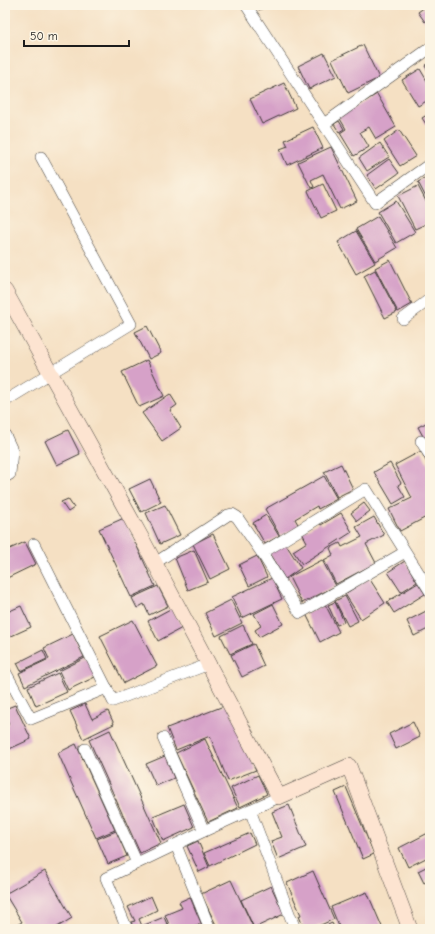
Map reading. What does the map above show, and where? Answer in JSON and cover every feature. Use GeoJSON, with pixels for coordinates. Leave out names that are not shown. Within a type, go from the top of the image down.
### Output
{"type":"FeatureCollection","features":[{"type":"Feature","properties":{"kind":"street"},"geometry":{"type":"LineString","coordinates":[[246,5],[375,203],[430,164]]}},
{"type":"Feature","properties":{"kind":"street"},"geometry":{"type":"LineString","coordinates":[[324,124],[430,48]]}},
{"type":"Feature","properties":{"kind":"street"},"geometry":{"type":"LineString","coordinates":[[5,402],[131,324],[41,158]]}},
{"type":"Feature","properties":{"kind":"street"},"geometry":{"type":"LineString","coordinates":[[5,291],[155,563],[279,797]]}},
{"type":"Feature","properties":{"kind":"street"},"geometry":{"type":"LineString","coordinates":[[402,319],[430,299]]}},
{"type":"Feature","properties":{"kind":"street"},"geometry":{"type":"LineString","coordinates":[[5,435],[12,450],[10,474],[5,477]]}},
{"type":"Feature","properties":{"kind":"street"},"geometry":{"type":"LineString","coordinates":[[421,441],[430,456]]}},
{"type":"Feature","properties":{"kind":"street"},"geometry":{"type":"LineString","coordinates":[[262,553],[366,489],[430,590]]}},
{"type":"Feature","properties":{"kind":"street"},"geometry":{"type":"LineString","coordinates":[[155,563],[228,515],[232,514],[237,517],[262,553],[300,613],[406,552]]}},
{"type":"Feature","properties":{"kind":"street"},"geometry":{"type":"LineString","coordinates":[[34,544],[113,701],[209,664]]}},
{"type":"Feature","properties":{"kind":"street"},"geometry":{"type":"LineString","coordinates":[[5,671],[31,719],[107,688]]}},
{"type":"Feature","properties":{"kind":"street"},"geometry":{"type":"LineString","coordinates":[[163,738],[204,830]]}},
{"type":"Feature","properties":{"kind":"street"},"geometry":{"type":"LineString","coordinates":[[85,749],[138,863]]}},
{"type":"Feature","properties":{"kind":"street"},"geometry":{"type":"LineString","coordinates":[[126,929],[106,878],[204,830],[349,766],[410,929]]}},
{"type":"Feature","properties":{"kind":"street"},"geometry":{"type":"LineString","coordinates":[[250,810],[295,929]]}},
{"type":"Feature","properties":{"kind":"street"},"geometry":{"type":"LineString","coordinates":[[176,845],[210,929]]}},
{"type":"Feature","properties":{"kind":"building"},"geometry":{"type":"Polygon","coordinates":[[[256,5],[270,5],[259,10],[256,5]]]}},
{"type":"Feature","properties":{"kind":"building"},"geometry":{"type":"Polygon","coordinates":[[[430,5],[430,18],[425,22],[418,12],[430,5]]]}},
{"type":"Feature","properties":{"kind":"building"},"geometry":{"type":"Polygon","coordinates":[[[363,45],[379,78],[348,93],[332,60],[363,45]]]}},
{"type":"Feature","properties":{"kind":"building"},"geometry":{"type":"Polygon","coordinates":[[[324,53],[336,76],[309,89],[298,66],[324,53]]]}},
{"type":"Feature","properties":{"kind":"building"},"geometry":{"type":"Polygon","coordinates":[[[430,62],[430,74],[425,66],[430,62]]]}},
{"type":"Feature","properties":{"kind":"building"},"geometry":{"type":"Polygon","coordinates":[[[420,69],[430,86],[430,99],[418,106],[402,80],[420,69]]]}},
{"type":"Feature","properties":{"kind":"building"},"geometry":{"type":"Polygon","coordinates":[[[284,83],[296,108],[262,124],[250,99],[284,83]]]}},
{"type":"Feature","properties":{"kind":"building"},"geometry":{"type":"Polygon","coordinates":[[[377,94],[396,127],[376,139],[369,127],[360,132],[369,147],[354,156],[340,133],[346,129],[339,117],[377,94]]]}},
{"type":"Feature","properties":{"kind":"building"},"geometry":{"type":"Polygon","coordinates":[[[430,113],[430,130],[422,118],[430,113]]]}},
{"type":"Feature","properties":{"kind":"building"},"geometry":{"type":"Polygon","coordinates":[[[339,121],[344,129],[339,132],[334,124],[339,121]]]}},
{"type":"Feature","properties":{"kind":"building"},"geometry":{"type":"Polygon","coordinates":[[[313,127],[323,148],[287,165],[280,149],[288,146],[285,140],[313,127]]]}},
{"type":"Feature","properties":{"kind":"building"},"geometry":{"type":"Polygon","coordinates":[[[399,130],[416,156],[400,166],[384,141],[399,130]]]}},
{"type":"Feature","properties":{"kind":"building"},"geometry":{"type":"Polygon","coordinates":[[[380,143],[389,157],[367,171],[359,158],[380,143]]]}},
{"type":"Feature","properties":{"kind":"building"},"geometry":{"type":"Polygon","coordinates":[[[331,147],[357,201],[340,209],[323,174],[311,180],[314,187],[311,188],[298,162],[331,147]]]}},
{"type":"Feature","properties":{"kind":"building"},"geometry":{"type":"Polygon","coordinates":[[[389,159],[399,173],[376,189],[367,175],[389,159]]]}},
{"type":"Feature","properties":{"kind":"building"},"geometry":{"type":"Polygon","coordinates":[[[430,176],[430,205],[418,182],[430,176]]]}},
{"type":"Feature","properties":{"kind":"building"},"geometry":{"type":"Polygon","coordinates":[[[323,184],[336,211],[321,218],[308,191],[323,184]]]}},
{"type":"Feature","properties":{"kind":"building"},"geometry":{"type":"Polygon","coordinates":[[[418,186],[430,209],[430,222],[415,229],[398,196],[418,186]]]}},
{"type":"Feature","properties":{"kind":"building"},"geometry":{"type":"Polygon","coordinates":[[[396,201],[415,232],[396,243],[378,212],[396,201]]]}},
{"type":"Feature","properties":{"kind":"building"},"geometry":{"type":"Polygon","coordinates":[[[378,216],[397,248],[375,261],[356,229],[378,216]]]}},
{"type":"Feature","properties":{"kind":"building"},"geometry":{"type":"Polygon","coordinates":[[[356,231],[375,263],[356,274],[338,242],[356,231]]]}},
{"type":"Feature","properties":{"kind":"building"},"geometry":{"type":"Polygon","coordinates":[[[390,260],[412,304],[398,312],[375,268],[390,260]]]}},
{"type":"Feature","properties":{"kind":"building"},"geometry":{"type":"Polygon","coordinates":[[[375,270],[397,312],[385,318],[364,276],[375,270]]]}},
{"type":"Feature","properties":{"kind":"building"},"geometry":{"type":"Polygon","coordinates":[[[147,326],[161,353],[149,359],[135,332],[147,326]]]}},
{"type":"Feature","properties":{"kind":"building"},"geometry":{"type":"Polygon","coordinates":[[[147,360],[164,396],[139,407],[122,372],[147,360]]]}},
{"type":"Feature","properties":{"kind":"building"},"geometry":{"type":"Polygon","coordinates":[[[170,394],[177,405],[170,410],[181,428],[162,441],[142,413],[170,394]]]}},
{"type":"Feature","properties":{"kind":"building"},"geometry":{"type":"Polygon","coordinates":[[[430,421],[430,435],[424,438],[418,427],[430,421]]]}},
{"type":"Feature","properties":{"kind":"building"},"geometry":{"type":"Polygon","coordinates":[[[68,430],[80,454],[57,465],[45,441],[68,430]]]}},
{"type":"Feature","properties":{"kind":"building"},"geometry":{"type":"Polygon","coordinates":[[[430,436],[430,446],[426,438],[430,436]]]}},
{"type":"Feature","properties":{"kind":"building"},"geometry":{"type":"Polygon","coordinates":[[[421,451],[430,469],[430,515],[400,531],[389,509],[412,498],[395,465],[421,451]]]}},
{"type":"Feature","properties":{"kind":"building"},"geometry":{"type":"Polygon","coordinates":[[[390,463],[401,483],[398,485],[405,497],[393,504],[374,472],[390,463]]]}},
{"type":"Feature","properties":{"kind":"building"},"geometry":{"type":"Polygon","coordinates":[[[341,464],[353,489],[337,497],[324,472],[341,464]]]}},
{"type":"Feature","properties":{"kind":"building"},"geometry":{"type":"Polygon","coordinates":[[[324,476],[337,499],[318,509],[317,506],[295,519],[299,526],[280,536],[265,509],[324,476]]]}},
{"type":"Feature","properties":{"kind":"building"},"geometry":{"type":"Polygon","coordinates":[[[150,479],[161,502],[141,512],[129,489],[150,479]]]}},
{"type":"Feature","properties":{"kind":"building"},"geometry":{"type":"Polygon","coordinates":[[[68,499],[74,508],[68,512],[61,502],[68,499]]]}},
{"type":"Feature","properties":{"kind":"building"},"geometry":{"type":"Polygon","coordinates":[[[364,503],[370,511],[357,521],[351,513],[364,503]]]}},
{"type":"Feature","properties":{"kind":"building"},"geometry":{"type":"Polygon","coordinates":[[[165,505],[180,535],[160,544],[146,513],[165,505]]]}},
{"type":"Feature","properties":{"kind":"building"},"geometry":{"type":"Polygon","coordinates":[[[341,513],[352,532],[302,564],[293,551],[307,542],[302,533],[319,522],[321,525],[341,513]]]}},
{"type":"Feature","properties":{"kind":"building"},"geometry":{"type":"Polygon","coordinates":[[[266,515],[279,536],[265,544],[253,523],[266,515]]]}},
{"type":"Feature","properties":{"kind":"building"},"geometry":{"type":"Polygon","coordinates":[[[374,517],[384,535],[366,544],[376,563],[336,584],[324,560],[333,555],[330,548],[340,543],[342,547],[362,537],[356,527],[374,517]]]}},
{"type":"Feature","properties":{"kind":"building"},"geometry":{"type":"Polygon","coordinates":[[[124,518],[155,586],[131,597],[99,529],[124,518]]]}},
{"type":"Feature","properties":{"kind":"building"},"geometry":{"type":"Polygon","coordinates":[[[213,534],[230,569],[210,579],[193,544],[213,534]]]}},
{"type":"Feature","properties":{"kind":"building"},"geometry":{"type":"Polygon","coordinates":[[[25,542],[36,564],[5,579],[5,551],[25,542]]]}},
{"type":"Feature","properties":{"kind":"building"},"geometry":{"type":"Polygon","coordinates":[[[285,543],[301,568],[285,579],[269,553],[285,543]]]}},
{"type":"Feature","properties":{"kind":"building"},"geometry":{"type":"Polygon","coordinates":[[[194,550],[208,582],[188,590],[175,558],[194,550]]]}},
{"type":"Feature","properties":{"kind":"building"},"geometry":{"type":"Polygon","coordinates":[[[257,556],[267,577],[249,586],[239,565],[257,556]]]}},
{"type":"Feature","properties":{"kind":"building"},"geometry":{"type":"Polygon","coordinates":[[[322,560],[336,586],[302,603],[289,577],[322,560]]]}},
{"type":"Feature","properties":{"kind":"building"},"geometry":{"type":"Polygon","coordinates":[[[405,561],[417,582],[401,592],[388,572],[405,561]]]}},
{"type":"Feature","properties":{"kind":"building"},"geometry":{"type":"Polygon","coordinates":[[[272,578],[282,599],[242,618],[232,597],[272,578]]]}},
{"type":"Feature","properties":{"kind":"building"},"geometry":{"type":"Polygon","coordinates":[[[369,578],[385,603],[361,619],[345,594],[369,578]]]}},
{"type":"Feature","properties":{"kind":"building"},"geometry":{"type":"Polygon","coordinates":[[[418,583],[425,594],[394,613],[387,602],[418,583]]]}},
{"type":"Feature","properties":{"kind":"building"},"geometry":{"type":"Polygon","coordinates":[[[158,586],[168,606],[149,615],[144,604],[137,608],[132,598],[158,586]]]}},
{"type":"Feature","properties":{"kind":"building"},"geometry":{"type":"Polygon","coordinates":[[[345,596],[358,621],[348,626],[335,601],[345,596]]]}},
{"type":"Feature","properties":{"kind":"building"},"geometry":{"type":"Polygon","coordinates":[[[231,600],[242,623],[216,636],[205,613],[231,600]]]}},
{"type":"Feature","properties":{"kind":"building"},"geometry":{"type":"Polygon","coordinates":[[[335,602],[344,622],[337,625],[328,605],[335,602]]]}},
{"type":"Feature","properties":{"kind":"building"},"geometry":{"type":"Polygon","coordinates":[[[273,604],[283,624],[259,637],[255,630],[261,626],[254,614],[273,604]]]}},
{"type":"Feature","properties":{"kind":"building"},"geometry":{"type":"Polygon","coordinates":[[[325,604],[339,632],[320,642],[306,614],[325,604]]]}},
{"type":"Feature","properties":{"kind":"building"},"geometry":{"type":"Polygon","coordinates":[[[21,606],[31,627],[7,638],[5,634],[5,613],[21,606]]]}},
{"type":"Feature","properties":{"kind":"building"},"geometry":{"type":"Polygon","coordinates":[[[172,608],[182,628],[158,641],[148,621],[172,608]]]}},
{"type":"Feature","properties":{"kind":"building"},"geometry":{"type":"Polygon","coordinates":[[[430,609],[430,628],[414,636],[407,621],[430,609]]]}},
{"type":"Feature","properties":{"kind":"building"},"geometry":{"type":"Polygon","coordinates":[[[133,620],[157,666],[124,683],[100,636],[133,620]]]}},
{"type":"Feature","properties":{"kind":"building"},"geometry":{"type":"Polygon","coordinates":[[[243,625],[252,644],[230,654],[221,636],[243,625]]]}},
{"type":"Feature","properties":{"kind":"building"},"geometry":{"type":"Polygon","coordinates":[[[73,634],[84,657],[25,686],[19,673],[49,659],[44,648],[73,634]]]}},
{"type":"Feature","properties":{"kind":"building"},"geometry":{"type":"Polygon","coordinates":[[[254,644],[264,666],[242,677],[231,655],[254,644]]]}},
{"type":"Feature","properties":{"kind":"building"},"geometry":{"type":"Polygon","coordinates":[[[43,650],[47,659],[21,671],[17,663],[43,650]]]}},
{"type":"Feature","properties":{"kind":"building"},"geometry":{"type":"Polygon","coordinates":[[[87,657],[97,676],[68,690],[59,671],[87,657]]]}},
{"type":"Feature","properties":{"kind":"building"},"geometry":{"type":"Polygon","coordinates":[[[58,673],[67,692],[36,706],[28,687],[58,673]]]}},
{"type":"Feature","properties":{"kind":"building"},"geometry":{"type":"Polygon","coordinates":[[[85,704],[92,719],[108,711],[114,724],[83,739],[70,711],[85,704]]]}},
{"type":"Feature","properties":{"kind":"building"},"geometry":{"type":"Polygon","coordinates":[[[229,704],[256,770],[228,781],[210,736],[176,750],[167,728],[229,704]]]}},
{"type":"Feature","properties":{"kind":"building"},"geometry":{"type":"Polygon","coordinates":[[[15,705],[31,739],[5,751],[5,726],[9,724],[5,715],[5,709],[15,705]]]}},
{"type":"Feature","properties":{"kind":"building"},"geometry":{"type":"Polygon","coordinates":[[[413,722],[420,737],[396,749],[389,734],[413,722]]]}},
{"type":"Feature","properties":{"kind":"building"},"geometry":{"type":"Polygon","coordinates":[[[110,730],[161,843],[140,853],[89,740],[110,730]]]}},
{"type":"Feature","properties":{"kind":"building"},"geometry":{"type":"Polygon","coordinates":[[[205,739],[238,808],[208,822],[176,753],[205,739]]]}},
{"type":"Feature","properties":{"kind":"building"},"geometry":{"type":"Polygon","coordinates":[[[76,744],[115,830],[96,838],[58,753],[76,744]]]}},
{"type":"Feature","properties":{"kind":"building"},"geometry":{"type":"Polygon","coordinates":[[[165,756],[174,778],[156,786],[146,764],[165,756]]]}},
{"type":"Feature","properties":{"kind":"building"},"geometry":{"type":"Polygon","coordinates":[[[258,775],[267,794],[240,807],[231,788],[258,775]]]}},
{"type":"Feature","properties":{"kind":"building"},"geometry":{"type":"Polygon","coordinates":[[[346,787],[374,854],[363,859],[335,792],[346,787]]]}},
{"type":"Feature","properties":{"kind":"building"},"geometry":{"type":"Polygon","coordinates":[[[184,804],[194,827],[163,841],[153,817],[184,804]]]}},
{"type":"Feature","properties":{"kind":"building"},"geometry":{"type":"Polygon","coordinates":[[[289,805],[306,847],[278,859],[271,841],[282,837],[272,812],[289,805]]]}},
{"type":"Feature","properties":{"kind":"building"},"geometry":{"type":"Polygon","coordinates":[[[116,831],[127,856],[108,864],[97,839],[116,831]]]}},
{"type":"Feature","properties":{"kind":"building"},"geometry":{"type":"Polygon","coordinates":[[[430,832],[430,856],[408,867],[399,848],[430,832]]]}},
{"type":"Feature","properties":{"kind":"building"},"geometry":{"type":"Polygon","coordinates":[[[250,833],[255,844],[210,866],[204,853],[250,833]]]}},
{"type":"Feature","properties":{"kind":"building"},"geometry":{"type":"Polygon","coordinates":[[[198,841],[209,867],[199,872],[187,846],[198,841]]]}},
{"type":"Feature","properties":{"kind":"building"},"geometry":{"type":"Polygon","coordinates":[[[430,865],[430,880],[424,883],[418,871],[430,865]]]}},
{"type":"Feature","properties":{"kind":"building"},"geometry":{"type":"Polygon","coordinates":[[[45,871],[72,918],[54,929],[10,929],[22,922],[5,894],[45,871]]]}},
{"type":"Feature","properties":{"kind":"building"},"geometry":{"type":"Polygon","coordinates":[[[313,871],[334,919],[312,929],[304,929],[299,916],[301,915],[287,883],[313,871]]]}},
{"type":"Feature","properties":{"kind":"building"},"geometry":{"type":"Polygon","coordinates":[[[231,880],[254,929],[218,929],[201,894],[231,880]]]}},
{"type":"Feature","properties":{"kind":"building"},"geometry":{"type":"Polygon","coordinates":[[[271,886],[284,914],[254,928],[241,900],[271,886]]]}},
{"type":"Feature","properties":{"kind":"building"},"geometry":{"type":"Polygon","coordinates":[[[367,892],[383,929],[340,929],[331,907],[367,892]]]}},
{"type":"Feature","properties":{"kind":"building"},"geometry":{"type":"Polygon","coordinates":[[[151,896],[157,910],[139,919],[142,926],[164,917],[169,929],[134,929],[131,922],[135,921],[128,907],[151,896]]]}},
{"type":"Feature","properties":{"kind":"building"},"geometry":{"type":"Polygon","coordinates":[[[190,897],[201,923],[187,929],[171,929],[165,915],[182,908],[179,902],[190,897]]]}},
{"type":"Feature","properties":{"kind":"building"},"geometry":{"type":"Polygon","coordinates":[[[332,923],[335,929],[319,929],[332,923]]]}},
{"type":"Feature","properties":{"kind":"building"},"geometry":{"type":"Polygon","coordinates":[[[203,924],[205,929],[191,929],[203,924]]]}}]}
